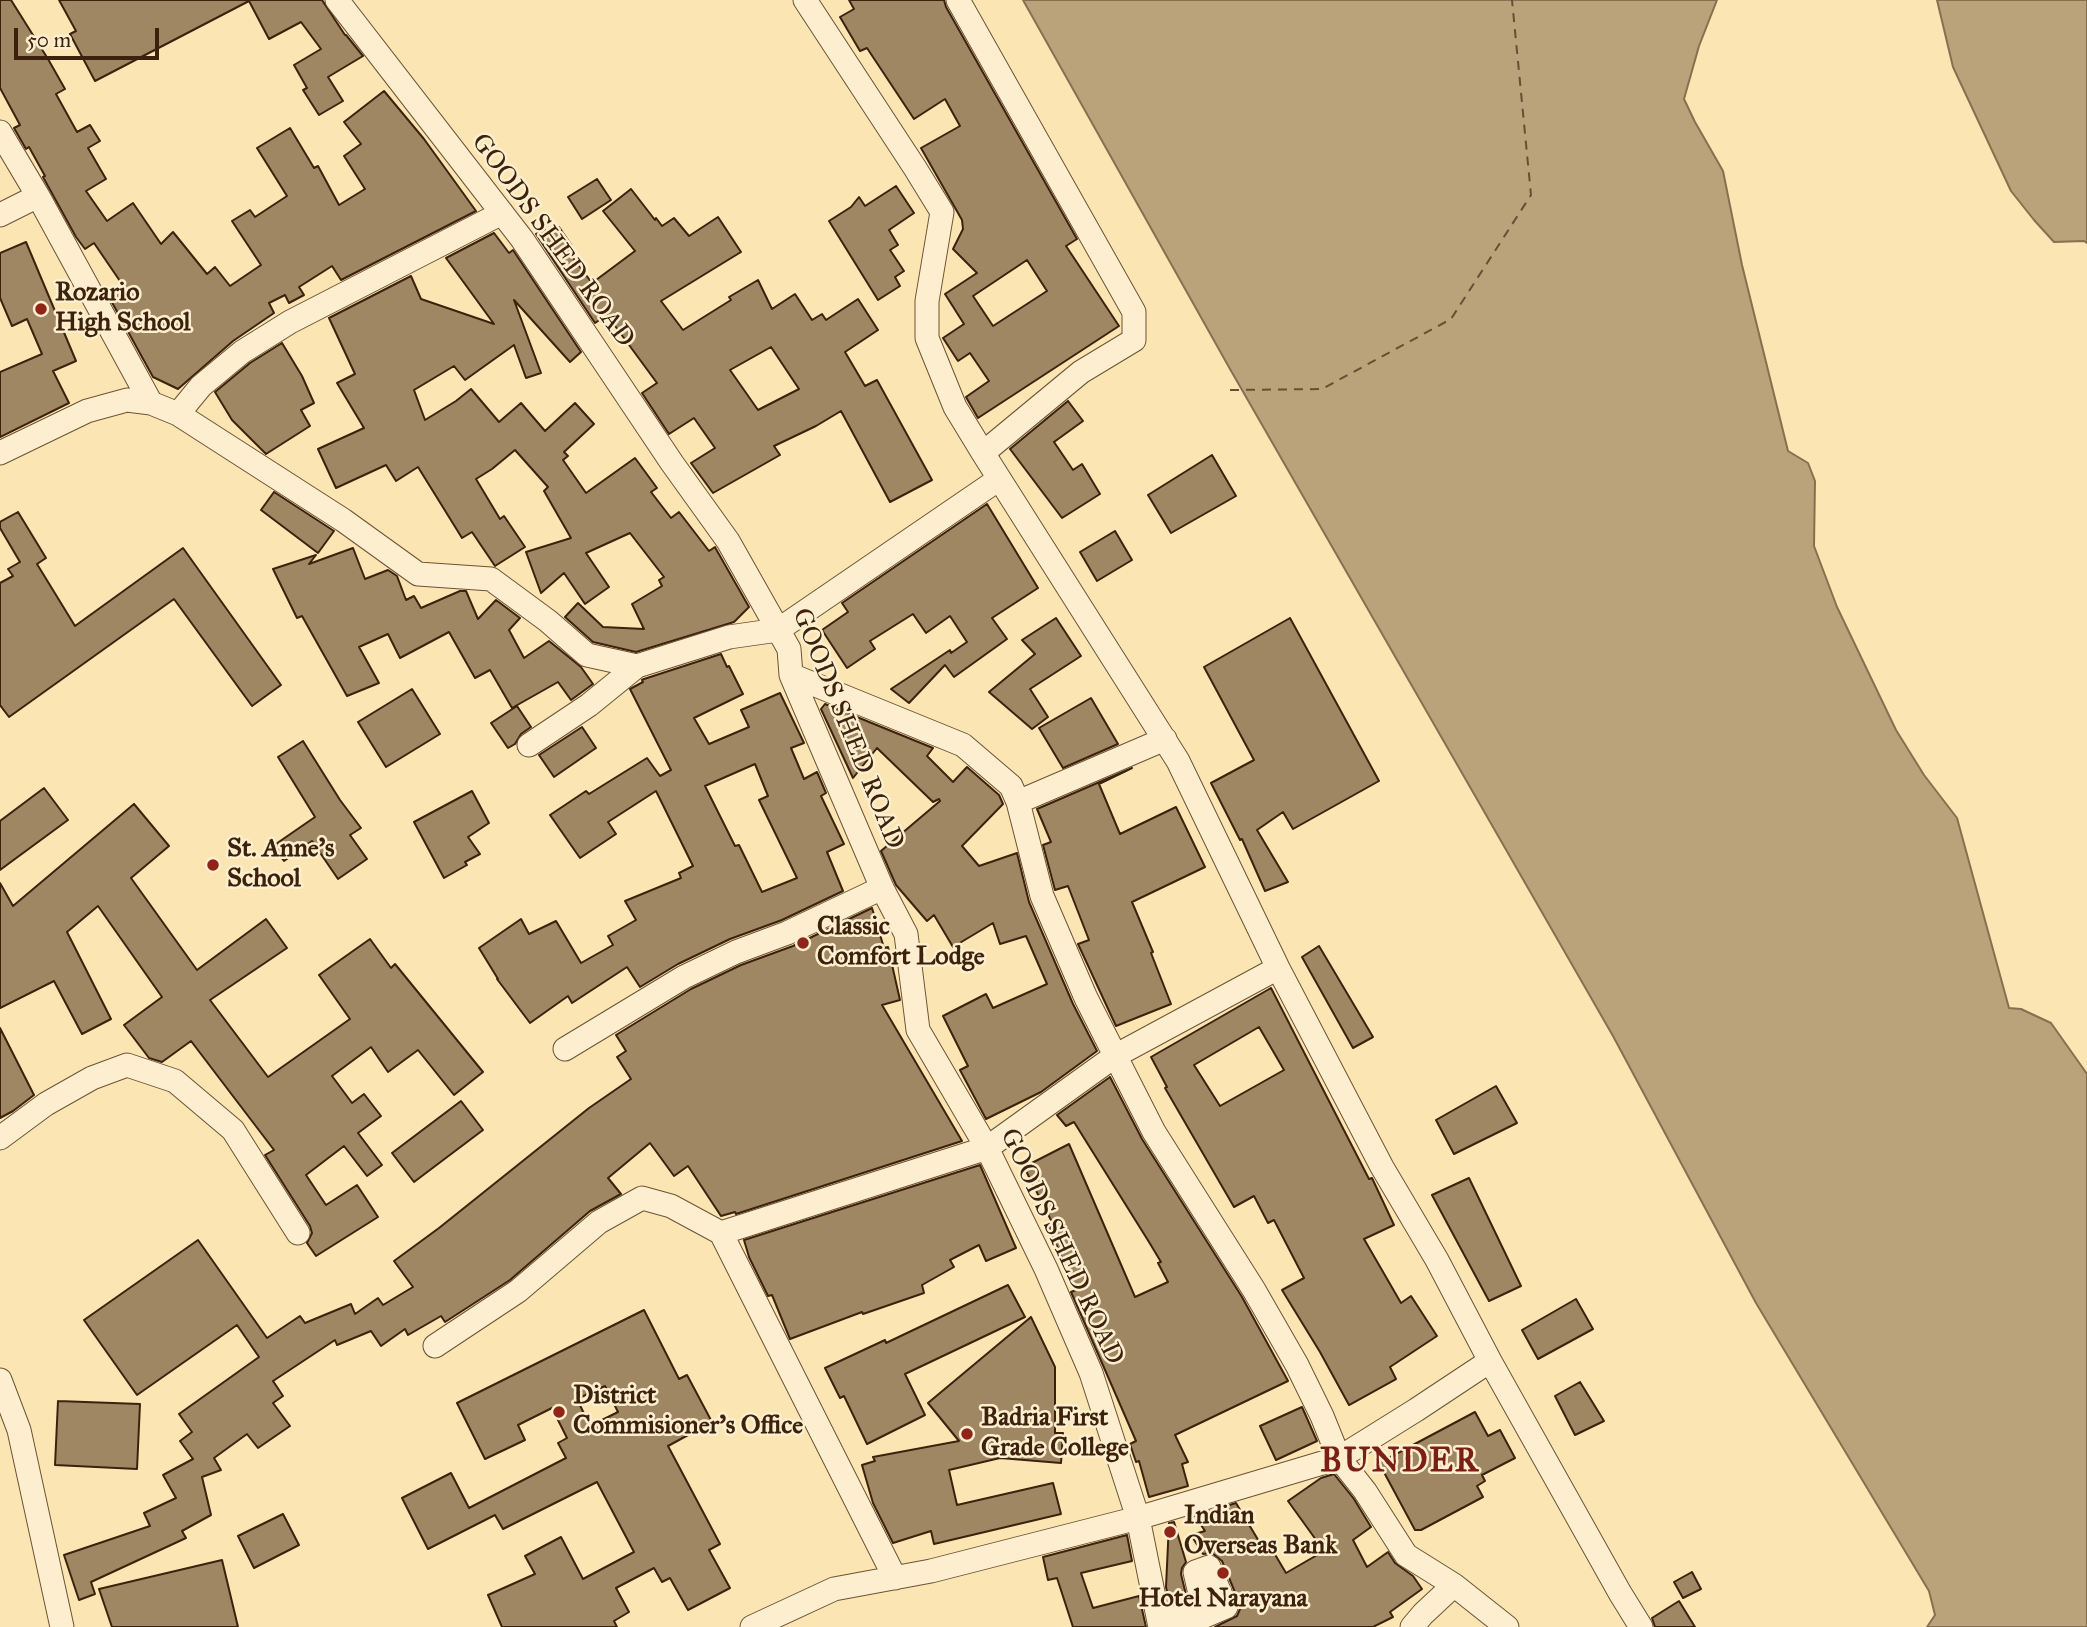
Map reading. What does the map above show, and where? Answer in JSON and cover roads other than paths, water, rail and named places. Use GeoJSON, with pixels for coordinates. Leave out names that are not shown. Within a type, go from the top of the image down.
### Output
{"type":"FeatureCollection","features":[{"type":"Feature","properties":{"kind":"street","name":"GOODS SHED ROAD"},"geometry":{"type":"LineString","coordinates":[[337,0],[522,239],[664,452],[728,541],[789,649],[791,675],[882,888],[906,934],[918,1030],[987,1148],[1046,1269],[1091,1373],[1138,1518],[1159,1623]]}},
{"type":"Feature","properties":{"kind":"street"},"geometry":{"type":"LineString","coordinates":[[805,0],[942,212],[926,301],[927,338],[955,407],[1178,761],[1278,968],[1382,1167],[1437,1260],[1490,1361],[1642,1627]]}},
{"type":"Feature","properties":{"kind":"street"},"geometry":{"type":"LineString","coordinates":[[958,0],[1134,312],[1134,340],[1081,372],[983,453]]}},
{"type":"Feature","properties":{"kind":"street"},"geometry":{"type":"LineString","coordinates":[[0,132],[38,196],[150,403]]}},
{"type":"Feature","properties":{"kind":"street"},"geometry":{"type":"LineString","coordinates":[[0,215],[38,196]]}},
{"type":"Feature","properties":{"kind":"street"},"geometry":{"type":"LineString","coordinates":[[178,414],[201,386],[242,352],[290,322],[502,213]]}},
{"type":"Feature","properties":{"kind":"street"},"geometry":{"type":"LineString","coordinates":[[0,453],[87,411],[127,400],[150,403],[178,414],[343,520],[418,574],[491,579],[548,621],[587,655],[637,666]]}},
{"type":"Feature","properties":{"kind":"street"},"geometry":{"type":"LineString","coordinates":[[529,745],[589,705],[637,666],[729,637],[778,629],[999,479]]}},
{"type":"Feature","properties":{"kind":"street"},"geometry":{"type":"LineString","coordinates":[[791,675],[963,745],[1011,786],[1018,802],[1042,896],[1086,998],[1154,1132],[1254,1290],[1291,1354],[1322,1416],[1339,1458],[1365,1491],[1406,1555],[1454,1585],[1507,1627]]}},
{"type":"Feature","properties":{"kind":"street"},"geometry":{"type":"LineString","coordinates":[[1018,802],[1165,739]]}},
{"type":"Feature","properties":{"kind":"street"},"geometry":{"type":"LineString","coordinates":[[565,1049],[684,977],[882,888]]}},
{"type":"Feature","properties":{"kind":"street"},"geometry":{"type":"LineString","coordinates":[[721,1233],[987,1148],[1115,1056],[1278,968]]}},
{"type":"Feature","properties":{"kind":"street"},"geometry":{"type":"LineString","coordinates":[[0,1138],[47,1104],[92,1079],[127,1065],[175,1082],[233,1130],[298,1233]]}},
{"type":"Feature","properties":{"kind":"street"},"geometry":{"type":"LineString","coordinates":[[435,1346],[518,1290],[599,1222],[642,1198],[671,1206],[721,1233],[895,1578]]}},
{"type":"Feature","properties":{"kind":"street"},"geometry":{"type":"LineString","coordinates":[[752,1627],[834,1589],[931,1571],[1138,1518],[1339,1458],[1490,1361]]}},
{"type":"Feature","properties":{"kind":"street"},"geometry":{"type":"LineString","coordinates":[[0,1380],[19,1430],[62,1627]]}},
{"type":"Feature","properties":{"kind":"street"},"geometry":{"type":"LineString","coordinates":[[1412,1627],[1454,1585]]}},
{"type":"Feature","properties":{"kind":"street"},"geometry":{"type":"LineString","coordinates":[[1159,1623],[1205,1616]]}},
{"type":"Feature","properties":{"kind":"place","name":"Rozario High School"},"geometry":{"type":"Point","coordinates":[41,309]}},
{"type":"Feature","properties":{"kind":"place","name":"St. Anne's School"},"geometry":{"type":"Point","coordinates":[213,865]}},
{"type":"Feature","properties":{"kind":"place","name":"Classic Comfort Lodge"},"geometry":{"type":"Point","coordinates":[803,943]}},
{"type":"Feature","properties":{"kind":"place","name":"District Commisioner's Office"},"geometry":{"type":"Point","coordinates":[559,1412]}},
{"type":"Feature","properties":{"kind":"place","name":"Badria First Grade College"},"geometry":{"type":"Point","coordinates":[967,1434]}},
{"type":"Feature","properties":{"kind":"place","name":"Indian Overseas Bank"},"geometry":{"type":"Point","coordinates":[1170,1532]}},
{"type":"Feature","properties":{"kind":"place","name":"Hotel Narayana"},"geometry":{"type":"Point","coordinates":[1223,1573]}},
{"type":"Feature","properties":{"kind":"district","name":"BUNDER"},"geometry":{"type":"Point","coordinates":[1400,1463]}}]}
